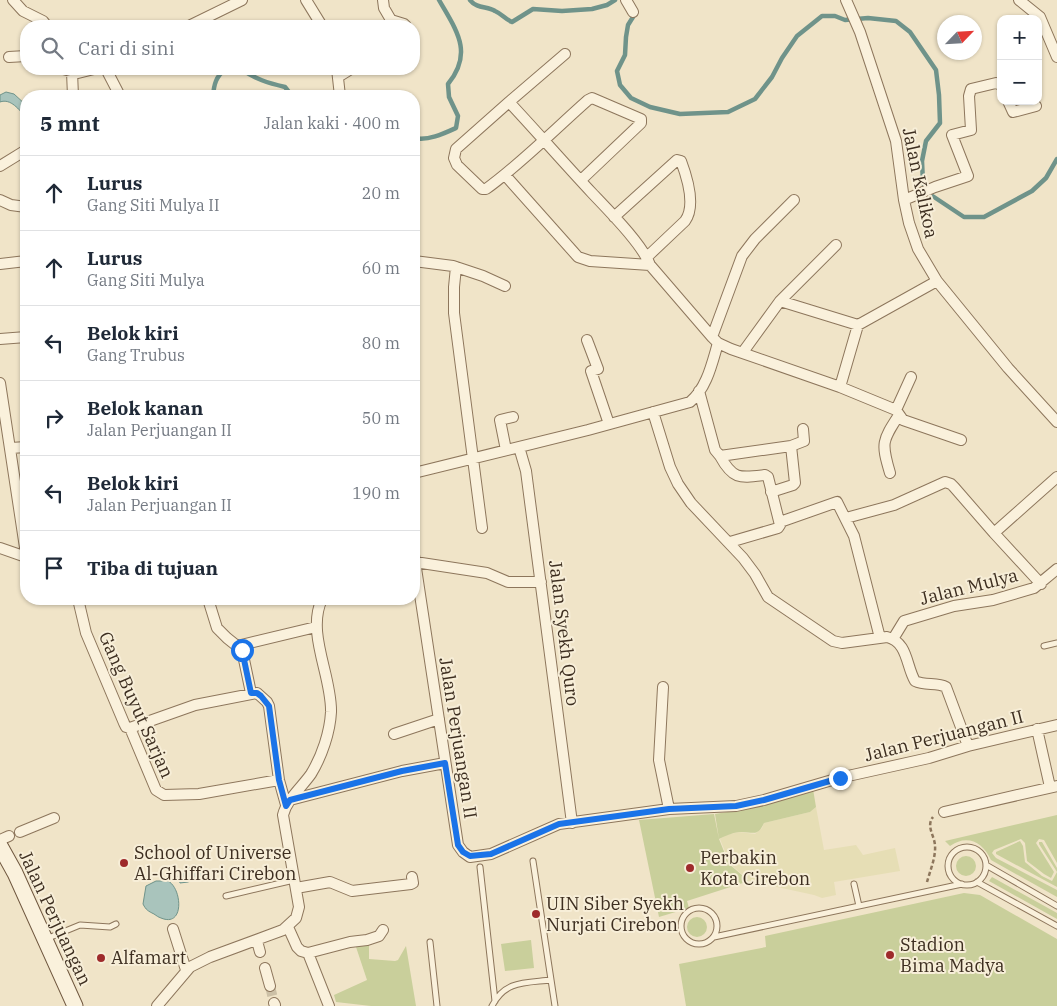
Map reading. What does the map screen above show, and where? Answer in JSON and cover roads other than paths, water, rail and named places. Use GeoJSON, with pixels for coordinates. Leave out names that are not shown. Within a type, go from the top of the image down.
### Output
{"type":"FeatureCollection","features":[{"type":"Feature","properties":{"kind":"street"},"geometry":{"type":"LineString","coordinates":[[13,0],[23,11],[42,20]]}},
{"type":"Feature","properties":{"kind":"street"},"geometry":{"type":"LineString","coordinates":[[201,20],[242,0]]}},
{"type":"Feature","properties":{"kind":"street"},"geometry":{"type":"LineString","coordinates":[[306,0],[318,20]]}},
{"type":"Feature","properties":{"kind":"street"},"geometry":{"type":"LineString","coordinates":[[383,0],[384,8],[391,20]]}},
{"type":"Feature","properties":{"kind":"street"},"geometry":{"type":"LineString","coordinates":[[626,0],[633,12]]}},
{"type":"Feature","properties":{"kind":"street"},"geometry":{"type":"LineString","coordinates":[[1019,0],[1040,17],[1057,57]]}},
{"type":"Feature","properties":{"kind":"street","name":"Jalan Kalikoa"},"geometry":{"type":"LineString","coordinates":[[848,3],[860,32],[896,141],[908,223],[918,250],[937,281],[1008,368],[1057,422]]}},
{"type":"Feature","properties":{"kind":"street"},"geometry":{"type":"LineString","coordinates":[[565,54],[456,148],[454,158],[457,165],[482,189],[486,189],[505,175],[592,98],[641,119],[641,123],[581,180]]}},
{"type":"Feature","properties":{"kind":"street"},"geometry":{"type":"LineString","coordinates":[[9,57],[20,56]]}},
{"type":"Feature","properties":{"kind":"street"},"geometry":{"type":"LineString","coordinates":[[69,75],[72,90]]}},
{"type":"Feature","properties":{"kind":"street"},"geometry":{"type":"LineString","coordinates":[[109,75],[117,90]]}},
{"type":"Feature","properties":{"kind":"street"},"geometry":{"type":"LineString","coordinates":[[338,75],[339,90]]}},
{"type":"Feature","properties":{"kind":"street"},"geometry":{"type":"LineString","coordinates":[[904,200],[968,176],[952,135],[972,129],[970,90],[997,83]]}},
{"type":"Feature","properties":{"kind":"street"},"geometry":{"type":"LineString","coordinates":[[509,102],[614,216],[648,261],[715,340],[742,352],[840,387],[898,412],[903,420],[961,440]]}},
{"type":"Feature","properties":{"kind":"street"},"geometry":{"type":"LineString","coordinates":[[1010,105],[1013,112],[1036,106]]}},
{"type":"Feature","properties":{"kind":"street"},"geometry":{"type":"LineString","coordinates":[[0,166],[20,154]]}},
{"type":"Feature","properties":{"kind":"street"},"geometry":{"type":"LineString","coordinates":[[505,175],[578,257],[590,261],[648,261],[688,215],[689,191],[681,161],[677,160],[614,216]]}},
{"type":"Feature","properties":{"kind":"street"},"geometry":{"type":"LineString","coordinates":[[0,200],[20,206]]}},
{"type":"Feature","properties":{"kind":"street"},"geometry":{"type":"LineString","coordinates":[[420,472],[690,402],[708,376],[715,340],[742,256],[754,239],[794,200]]}},
{"type":"Feature","properties":{"kind":"street"},"geometry":{"type":"LineString","coordinates":[[742,352],[780,301],[836,245]]}},
{"type":"Feature","properties":{"kind":"street"},"geometry":{"type":"LineString","coordinates":[[0,264],[20,262]]}},
{"type":"Feature","properties":{"kind":"street"},"geometry":{"type":"LineString","coordinates":[[420,262],[456,267],[505,286]]}},
{"type":"Feature","properties":{"kind":"street"},"geometry":{"type":"LineString","coordinates":[[456,267],[454,313],[482,528]]}},
{"type":"Feature","properties":{"kind":"street"},"geometry":{"type":"LineString","coordinates":[[840,387],[858,325],[937,281]]}},
{"type":"Feature","properties":{"kind":"street"},"geometry":{"type":"LineString","coordinates":[[780,301],[858,325]]}},
{"type":"Feature","properties":{"kind":"street"},"geometry":{"type":"LineString","coordinates":[[0,339],[20,337]]}},
{"type":"Feature","properties":{"kind":"street"},"geometry":{"type":"LineString","coordinates":[[587,340],[598,369],[591,371],[609,424]]}},
{"type":"Feature","properties":{"kind":"street"},"geometry":{"type":"LineString","coordinates":[[890,473],[884,455],[884,442],[911,377]]}},
{"type":"Feature","properties":{"kind":"street"},"geometry":{"type":"LineString","coordinates":[[0,383],[20,512]]}},
{"type":"Feature","properties":{"kind":"street"},"geometry":{"type":"LineString","coordinates":[[699,391],[715,450],[728,470],[736,476],[743,478],[765,475],[768,477],[780,522],[778,528],[730,542]]}},
{"type":"Feature","properties":{"kind":"street"},"geometry":{"type":"LineString","coordinates":[[654,412],[670,468],[678,484],[691,503],[730,542],[755,574],[768,597],[833,641],[842,643],[880,638],[893,639],[899,643],[904,650],[915,681],[920,684],[942,685],[946,687],[968,746]]}},
{"type":"Feature","properties":{"kind":"street"},"geometry":{"type":"LineString","coordinates":[[506,450],[500,420],[513,417]]}},
{"type":"Feature","properties":{"kind":"street"},"geometry":{"type":"LineString","coordinates":[[720,456],[791,446],[804,441],[802,429]]}},
{"type":"Feature","properties":{"kind":"street"},"geometry":{"type":"LineString","coordinates":[[772,492],[795,483],[791,446]]}},
{"type":"Feature","properties":{"kind":"street"},"geometry":{"type":"LineString","coordinates":[[11,448],[20,447]]}},
{"type":"Feature","properties":{"kind":"street","name":"Jalan Syekh Quro"},"geometry":{"type":"LineString","coordinates":[[519,447],[526,471],[572,823]]}},
{"type":"Feature","properties":{"kind":"street"},"geometry":{"type":"LineString","coordinates":[[994,533],[1057,477]]}},
{"type":"Feature","properties":{"kind":"street"},"geometry":{"type":"LineString","coordinates":[[846,518],[894,505],[945,482],[954,487],[1041,584]]}},
{"type":"Feature","properties":{"kind":"street"},"geometry":{"type":"LineString","coordinates":[[780,522],[837,502],[854,536],[880,638]]}},
{"type":"Feature","properties":{"kind":"street"},"geometry":{"type":"LineString","coordinates":[[0,548],[20,553]]}},
{"type":"Feature","properties":{"kind":"street"},"geometry":{"type":"LineString","coordinates":[[420,559],[487,573],[508,582],[541,582]]}},
{"type":"Feature","properties":{"kind":"street","name":"Jalan Mulya"},"geometry":{"type":"LineString","coordinates":[[893,639],[904,621],[954,606],[992,600],[1034,588],[1057,569]]}},
{"type":"Feature","properties":{"kind":"street","name":"Jalan Perjuangan II"},"geometry":{"type":"LineString","coordinates":[[420,597],[458,845],[468,856],[491,854],[559,824],[669,809],[736,806],[840,778],[929,758],[968,746],[1057,725]]}},
{"type":"Feature","properties":{"kind":"street","name":"Gang Buyut Sarjan"},"geometry":{"type":"LineString","coordinates":[[79,605],[86,633],[124,723],[126,727],[130,728],[156,790],[164,795],[199,794],[279,780]]}},
{"type":"Feature","properties":{"kind":"street"},"geometry":{"type":"LineString","coordinates":[[210,605],[217,628],[242,650],[251,693]]}},
{"type":"Feature","properties":{"kind":"street"},"geometry":{"type":"LineString","coordinates":[[157,1006],[186,970],[210,956],[257,941],[288,927],[296,918],[298,913],[295,884],[283,818],[288,803],[311,773],[329,728],[331,710],[316,627],[319,605]]}},
{"type":"Feature","properties":{"kind":"street"},"geometry":{"type":"LineString","coordinates":[[237,646],[316,627]]}},
{"type":"Feature","properties":{"kind":"street"},"geometry":{"type":"LineString","coordinates":[[663,688],[659,760],[669,809]]}},
{"type":"Feature","properties":{"kind":"street"},"geometry":{"type":"LineString","coordinates":[[130,728],[195,705],[257,693],[269,706],[279,780],[288,803]]}},
{"type":"Feature","properties":{"kind":"street"},"geometry":{"type":"LineString","coordinates":[[394,734],[439,719]]}},
{"type":"Feature","properties":{"kind":"street"},"geometry":{"type":"LineString","coordinates":[[940,813],[1054,787],[1037,729]]}},
{"type":"Feature","properties":{"kind":"street"},"geometry":{"type":"LineString","coordinates":[[288,803],[402,771],[445,763]]}},
{"type":"Feature","properties":{"kind":"street"},"geometry":{"type":"LineString","coordinates":[[20,832],[54,818]]}},
{"type":"Feature","properties":{"kind":"street","name":"Jalan Perjuangan"},"geometry":{"type":"LineString","coordinates":[[3,841],[15,873],[75,1006]]}},
{"type":"Feature","properties":{"kind":"street"},"geometry":{"type":"LineString","coordinates":[[295,884],[330,882],[352,892],[410,884],[413,883],[412,877]]}},
{"type":"Feature","properties":{"kind":"street"},"geometry":{"type":"LineString","coordinates":[[288,927],[301,951],[308,953],[350,942],[367,940],[379,936],[383,930]]}},
{"type":"Feature","properties":{"kind":"street"},"geometry":{"type":"LineString","coordinates":[[173,929],[186,970]]}},
{"type":"Feature","properties":{"kind":"street"},"geometry":{"type":"LineString","coordinates":[[257,941],[260,952]]}},
{"type":"Feature","properties":{"kind":"street"},"geometry":{"type":"LineString","coordinates":[[308,953],[329,1006]]}},
{"type":"Feature","properties":{"kind":"street"},"geometry":{"type":"LineString","coordinates":[[264,968],[270,986]]}},
{"type":"Feature","properties":{"kind":"lane"},"geometry":{"type":"LineString","coordinates":[[1044,646],[1057,643]]}},
{"type":"Feature","properties":{"kind":"lane"},"geometry":{"type":"LineString","coordinates":[[962,884],[953,878],[948,867],[949,860],[957,850],[969,847],[981,853],[986,865],[1057,906]]}},
{"type":"Feature","properties":{"kind":"lane"},"geometry":{"type":"LineString","coordinates":[[533,861],[555,1006]]}},
{"type":"Feature","properties":{"kind":"lane"},"geometry":{"type":"LineString","coordinates":[[714,937],[717,923],[709,911],[695,908],[683,916],[680,930],[688,942],[695,945],[702,944],[709,942],[714,937],[962,884],[971,884],[982,878],[986,865]]}},
{"type":"Feature","properties":{"kind":"lane"},"geometry":{"type":"LineString","coordinates":[[480,867],[494,1003]]}},
{"type":"Feature","properties":{"kind":"lane"},"geometry":{"type":"LineString","coordinates":[[977,882],[1057,926]]}},
{"type":"Feature","properties":{"kind":"lane"},"geometry":{"type":"LineString","coordinates":[[226,896],[295,884]]}},
{"type":"Feature","properties":{"kind":"lane"},"geometry":{"type":"LineString","coordinates":[[854,884],[858,906]]}},
{"type":"Feature","properties":{"kind":"lane"},"geometry":{"type":"LineString","coordinates":[[46,939],[80,925],[110,927],[116,924]]}},
{"type":"Feature","properties":{"kind":"lane"},"geometry":{"type":"LineString","coordinates":[[430,942],[438,1006]]}},
{"type":"Feature","properties":{"kind":"lane"},"geometry":{"type":"LineString","coordinates":[[494,1003],[503,990],[510,986],[551,980]]}},
{"type":"Feature","properties":{"kind":"water"},"geometry":{"type":"Polygon","coordinates":[[[6,92],[14,94],[20,100],[20,110],[11,103],[0,102],[0,95],[6,92]]]}},
{"type":"Feature","properties":{"kind":"water"},"geometry":{"type":"Polygon","coordinates":[[[195,865],[201,869],[201,876],[188,882],[180,883],[179,873],[195,865]]]}},
{"type":"Feature","properties":{"kind":"water"},"geometry":{"type":"Polygon","coordinates":[[[156,881],[168,881],[176,891],[179,906],[177,913],[169,920],[160,918],[147,910],[143,904],[146,886],[156,881]]]}},
{"type":"Feature","properties":{"kind":"waterway"},"geometry":{"type":"LineString","coordinates":[[420,139],[441,135],[456,128],[458,116],[449,97],[448,84],[460,62],[460,41],[439,0]]}},
{"type":"Feature","properties":{"kind":"waterway"},"geometry":{"type":"LineString","coordinates":[[470,0],[476,5],[492,9],[512,22],[533,9],[562,11],[592,9],[607,5],[615,0]]}},
{"type":"Feature","properties":{"kind":"waterway"},"geometry":{"type":"LineString","coordinates":[[630,12],[633,17],[628,25],[625,55],[617,71],[620,85],[631,98],[650,107],[680,114],[728,112],[755,99],[772,77],[797,36],[822,16],[835,16],[845,20],[868,18],[896,21],[910,32],[936,70],[940,123],[926,141],[922,161],[923,183],[931,195],[964,217],[984,217],[1032,191],[1046,178],[1057,159]]}},
{"type":"Feature","properties":{"kind":"waterway"},"geometry":{"type":"LineString","coordinates":[[214,90],[219,75]]}},
{"type":"Feature","properties":{"kind":"waterway"},"geometry":{"type":"LineString","coordinates":[[251,75],[285,87],[287,90]]}},
{"type":"Feature","properties":{"kind":"tunnel"},"geometry":{"type":"LineString","coordinates":[[270,986],[274,1003]]}},
{"type":"Feature","properties":{"kind":"place","name":"School of Universe Al-Ghiffari Cirebon"},"geometry":{"type":"Point","coordinates":[124,863]}},
{"type":"Feature","properties":{"kind":"place","name":"Perbakin Kota Cirebon"},"geometry":{"type":"Point","coordinates":[690,868]}},
{"type":"Feature","properties":{"kind":"place","name":"UIN Siber Syekh Nurjati Cirebon"},"geometry":{"type":"Point","coordinates":[536,914]}},
{"type":"Feature","properties":{"kind":"place","name":"Stadion Bima Madya"},"geometry":{"type":"Point","coordinates":[890,955]}},
{"type":"Feature","properties":{"kind":"place","name":"Alfamart"},"geometry":{"type":"Point","coordinates":[101,958]}}]}
